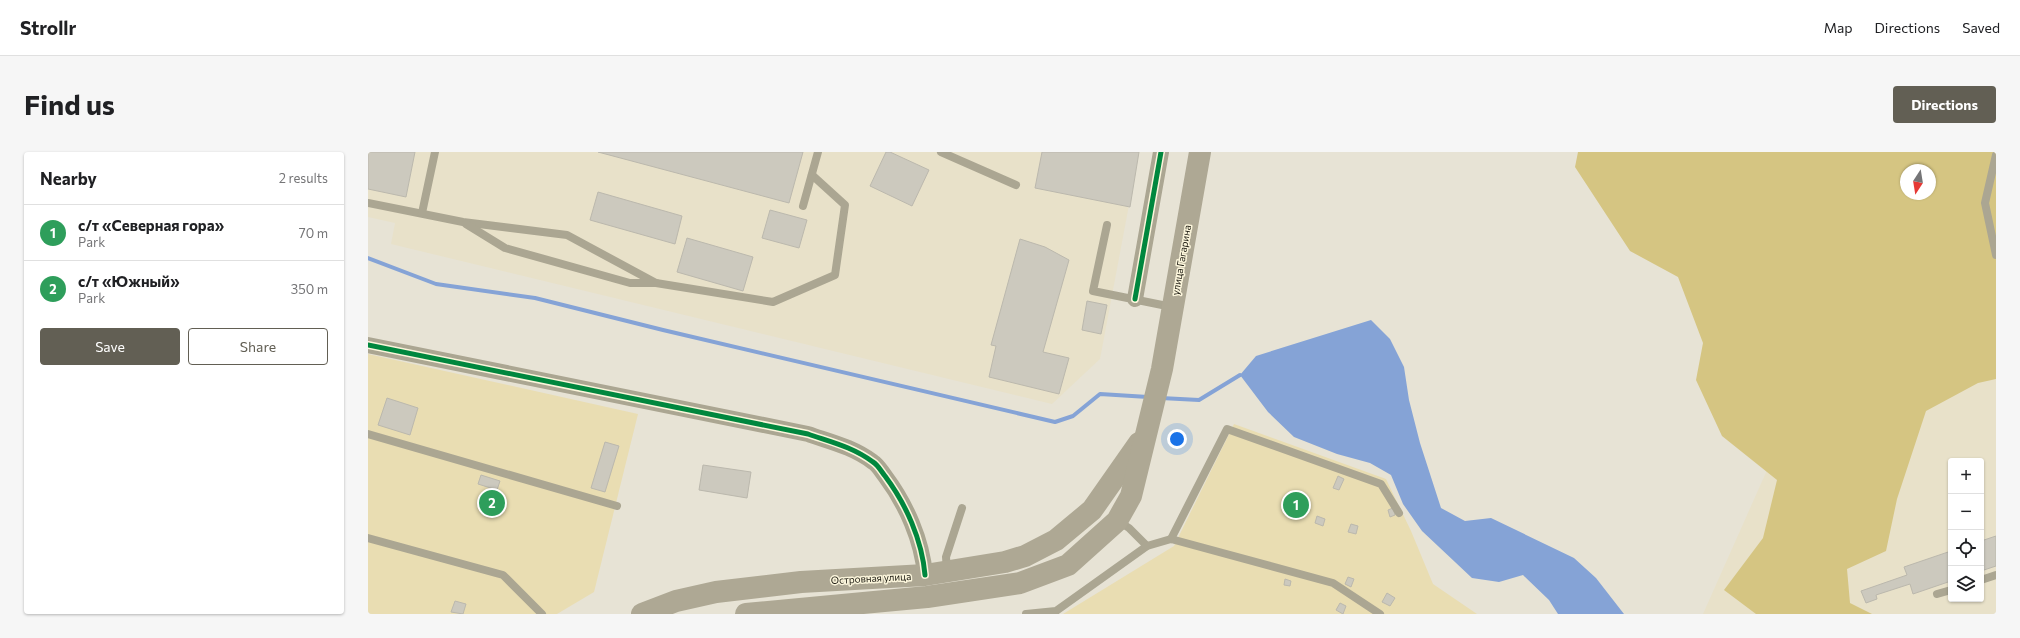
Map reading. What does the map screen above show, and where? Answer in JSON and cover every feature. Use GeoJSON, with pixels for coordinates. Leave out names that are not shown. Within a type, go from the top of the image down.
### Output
{"type":"FeatureCollection","features":[{"type":"Feature","properties":{"kind":"main road","name":"улица Гагарина"},"geometry":{"type":"LineString","coordinates":[[1117,521],[1131,496],[1162,369],[1200,152]]}},
{"type":"Feature","properties":{"kind":"main road","name":"Островная улица"},"geometry":{"type":"LineString","coordinates":[[642,614],[676,601],[716,592],[754,586],[925,575],[947,570],[1005,562],[1025,556],[1056,540],[1092,510],[1145,436]]}},
{"type":"Feature","properties":{"kind":"main road"},"geometry":{"type":"LineString","coordinates":[[746,614],[927,597],[1020,583],[1068,565],[1117,521]]}},
{"type":"Feature","properties":{"kind":"street"},"geometry":{"type":"LineString","coordinates":[[1134,299],[1161,152]]}},
{"type":"Feature","properties":{"kind":"street"},"geometry":{"type":"LineString","coordinates":[[368,345],[808,434],[852,448],[875,463],[894,488],[913,525],[924,561],[925,575]]}},
{"type":"Feature","properties":{"kind":"lane"},"geometry":{"type":"LineString","coordinates":[[422,213],[435,152]]}},
{"type":"Feature","properties":{"kind":"lane"},"geometry":{"type":"LineString","coordinates":[[803,206],[818,152]]}},
{"type":"Feature","properties":{"kind":"lane"},"geometry":{"type":"LineString","coordinates":[[941,152],[1016,185]]}},
{"type":"Feature","properties":{"kind":"lane"},"geometry":{"type":"LineString","coordinates":[[1996,155],[1985,203],[1996,255]]}},
{"type":"Feature","properties":{"kind":"lane"},"geometry":{"type":"LineString","coordinates":[[463,222],[505,248],[630,284],[656,283],[773,302],[835,275],[845,206],[812,175]]}},
{"type":"Feature","properties":{"kind":"lane"},"geometry":{"type":"LineString","coordinates":[[368,203],[463,222],[567,235],[656,283]]}},
{"type":"Feature","properties":{"kind":"lane"},"geometry":{"type":"LineString","coordinates":[[1107,226],[1093,291],[1173,307]]}},
{"type":"Feature","properties":{"kind":"lane"},"geometry":{"type":"LineString","coordinates":[[1171,539],[1227,429],[1381,484],[1399,513]]}},
{"type":"Feature","properties":{"kind":"lane"},"geometry":{"type":"LineString","coordinates":[[368,434],[617,506]]}},
{"type":"Feature","properties":{"kind":"lane"},"geometry":{"type":"LineString","coordinates":[[947,570],[946,557],[962,508]]}},
{"type":"Feature","properties":{"kind":"lane"},"geometry":{"type":"LineString","coordinates":[[1117,521],[1129,528],[1147,546]]}},
{"type":"Feature","properties":{"kind":"lane"},"geometry":{"type":"LineString","coordinates":[[368,538],[503,574],[542,614]]}},
{"type":"Feature","properties":{"kind":"lane"},"geometry":{"type":"LineString","coordinates":[[1026,614],[1057,612],[1147,546],[1171,539],[1333,584],[1380,614]]}},
{"type":"Feature","properties":{"kind":"lane"},"geometry":{"type":"LineString","coordinates":[[1984,579],[1996,576]]}},
{"type":"Feature","properties":{"kind":"lane"},"geometry":{"type":"LineString","coordinates":[[1937,594],[1948,591]]}},
{"type":"Feature","properties":{"kind":"shaded area"},"geometry":{"type":"Polygon","coordinates":[[[368,152],[1139,152],[1100,359],[1052,404],[391,244],[395,223],[368,217],[368,152]]]}},
{"type":"Feature","properties":{"kind":"shaded area"},"geometry":{"type":"Polygon","coordinates":[[[1578,152],[1996,152],[1996,379],[1978,383],[1926,411],[1897,499],[1886,551],[1847,569],[1850,603],[1872,614],[1756,614],[1724,590],[1763,538],[1777,480],[1722,436],[1696,380],[1703,343],[1678,277],[1630,251],[1575,167],[1578,152]]]}},
{"type":"Feature","properties":{"kind":"shaded area"},"geometry":{"type":"Polygon","coordinates":[[[1701,152],[1996,152],[1996,614],[1703,614],[1784,432],[1701,152]]]}},
{"type":"Feature","properties":{"kind":"shaded area"},"geometry":{"type":"Polygon","coordinates":[[[368,354],[638,414],[594,592],[557,614],[368,614],[368,354]]]}},
{"type":"Feature","properties":{"kind":"shaded area"},"geometry":{"type":"Polygon","coordinates":[[[1234,424],[1386,479],[1411,531],[1433,584],[1477,614],[1063,614],[1174,546],[1234,424]]]}},
{"type":"Feature","properties":{"kind":"water"},"geometry":{"type":"Polygon","coordinates":[[[1371,320],[1390,339],[1404,367],[1409,400],[1420,443],[1441,508],[1465,521],[1491,518],[1574,558],[1596,578],[1624,614],[1558,614],[1549,600],[1523,575],[1499,582],[1472,578],[1422,531],[1403,504],[1391,475],[1370,463],[1337,454],[1294,437],[1268,412],[1240,375],[1256,356],[1371,320]]]}},
{"type":"Feature","properties":{"kind":"building"},"geometry":{"type":"Polygon","coordinates":[[[368,152],[415,152],[406,197],[368,189],[368,152]]]}},
{"type":"Feature","properties":{"kind":"building"},"geometry":{"type":"Polygon","coordinates":[[[598,152],[803,152],[789,203],[598,152]]]}},
{"type":"Feature","properties":{"kind":"building"},"geometry":{"type":"Polygon","coordinates":[[[886,152],[890,152],[929,170],[912,206],[870,186],[886,152]]]}},
{"type":"Feature","properties":{"kind":"building"},"geometry":{"type":"Polygon","coordinates":[[[1042,152],[1139,152],[1130,207],[1035,188],[1042,152]]]}},
{"type":"Feature","properties":{"kind":"building"},"geometry":{"type":"Polygon","coordinates":[[[598,192],[682,216],[675,244],[590,220],[598,192]]]}},
{"type":"Feature","properties":{"kind":"building"},"geometry":{"type":"Polygon","coordinates":[[[770,210],[807,220],[799,248],[762,238],[770,210]]]}},
{"type":"Feature","properties":{"kind":"building"},"geometry":{"type":"Polygon","coordinates":[[[687,238],[753,257],[743,291],[677,272],[687,238]]]}},
{"type":"Feature","properties":{"kind":"building"},"geometry":{"type":"Polygon","coordinates":[[[1020,239],[1045,247],[1069,260],[1043,352],[1069,358],[1059,394],[989,377],[996,346],[991,345],[1020,239]]]}},
{"type":"Feature","properties":{"kind":"building"},"geometry":{"type":"Polygon","coordinates":[[[1087,301],[1107,305],[1101,334],[1082,330],[1087,301]]]}},
{"type":"Feature","properties":{"kind":"building"},"geometry":{"type":"Polygon","coordinates":[[[387,398],[418,408],[410,435],[378,425],[387,398]]]}},
{"type":"Feature","properties":{"kind":"building"},"geometry":{"type":"Polygon","coordinates":[[[605,442],[619,446],[605,492],[591,488],[605,442]]]}},
{"type":"Feature","properties":{"kind":"building"},"geometry":{"type":"Polygon","coordinates":[[[703,465],[751,472],[747,498],[699,490],[703,465]]]}},
{"type":"Feature","properties":{"kind":"building"},"geometry":{"type":"Polygon","coordinates":[[[481,475],[500,481],[497,490],[478,484],[481,475]]]}},
{"type":"Feature","properties":{"kind":"building"},"geometry":{"type":"Polygon","coordinates":[[[1338,476],[1344,479],[1339,490],[1333,488],[1338,476]]]}},
{"type":"Feature","properties":{"kind":"building"},"geometry":{"type":"Polygon","coordinates":[[[1393,508],[1395,515],[1390,517],[1388,510],[1393,508]]]}},
{"type":"Feature","properties":{"kind":"building"},"geometry":{"type":"Polygon","coordinates":[[[1317,516],[1325,519],[1323,526],[1315,523],[1317,516]]]}},
{"type":"Feature","properties":{"kind":"building"},"geometry":{"type":"Polygon","coordinates":[[[1351,524],[1358,526],[1356,534],[1348,532],[1351,524]]]}},
{"type":"Feature","properties":{"kind":"building"},"geometry":{"type":"Polygon","coordinates":[[[1996,536],[1996,566],[1984,570],[1984,566],[1984,540],[1996,536]]]}},
{"type":"Feature","properties":{"kind":"building"},"geometry":{"type":"Polygon","coordinates":[[[1948,552],[1948,582],[1913,594],[1910,584],[1876,595],[1877,599],[1866,603],[1861,591],[1907,575],[1904,567],[1948,552]]]}},
{"type":"Feature","properties":{"kind":"building"},"geometry":{"type":"Polygon","coordinates":[[[1348,577],[1354,579],[1351,587],[1345,584],[1348,577]]]}},
{"type":"Feature","properties":{"kind":"building"},"geometry":{"type":"Polygon","coordinates":[[[1285,579],[1291,581],[1290,586],[1284,585],[1285,579]]]}},
{"type":"Feature","properties":{"kind":"building"},"geometry":{"type":"Polygon","coordinates":[[[1387,593],[1395,598],[1390,606],[1382,602],[1387,593]]]}},
{"type":"Feature","properties":{"kind":"building"},"geometry":{"type":"Polygon","coordinates":[[[455,601],[466,604],[463,614],[451,612],[455,601]]]}},
{"type":"Feature","properties":{"kind":"building"},"geometry":{"type":"Polygon","coordinates":[[[1340,603],[1346,606],[1343,614],[1336,610],[1340,603]]]}},
{"type":"Feature","properties":{"kind":"waterway"},"geometry":{"type":"LineString","coordinates":[[368,258],[436,284],[535,298],[663,330],[1055,422],[1073,416],[1100,394],[1148,397]]}},
{"type":"Feature","properties":{"kind":"waterway"},"geometry":{"type":"LineString","coordinates":[[1161,398],[1199,400],[1240,375]]}},
{"type":"Feature","properties":{"kind":"cycle path"},"geometry":{"type":"LineString","coordinates":[[1135,299],[1161,152]]}},
{"type":"Feature","properties":{"kind":"cycle path"},"geometry":{"type":"LineString","coordinates":[[368,345],[808,434],[858,452],[879,468],[900,498],[917,536],[925,575]]}},
{"type":"Feature","properties":{"kind":"place","name":"с/т «Южный»"},"geometry":{"type":"Point","coordinates":[492,503]}},
{"type":"Feature","properties":{"kind":"place","name":"с/т «Северная гора»"},"geometry":{"type":"Point","coordinates":[1296,505]}}]}
